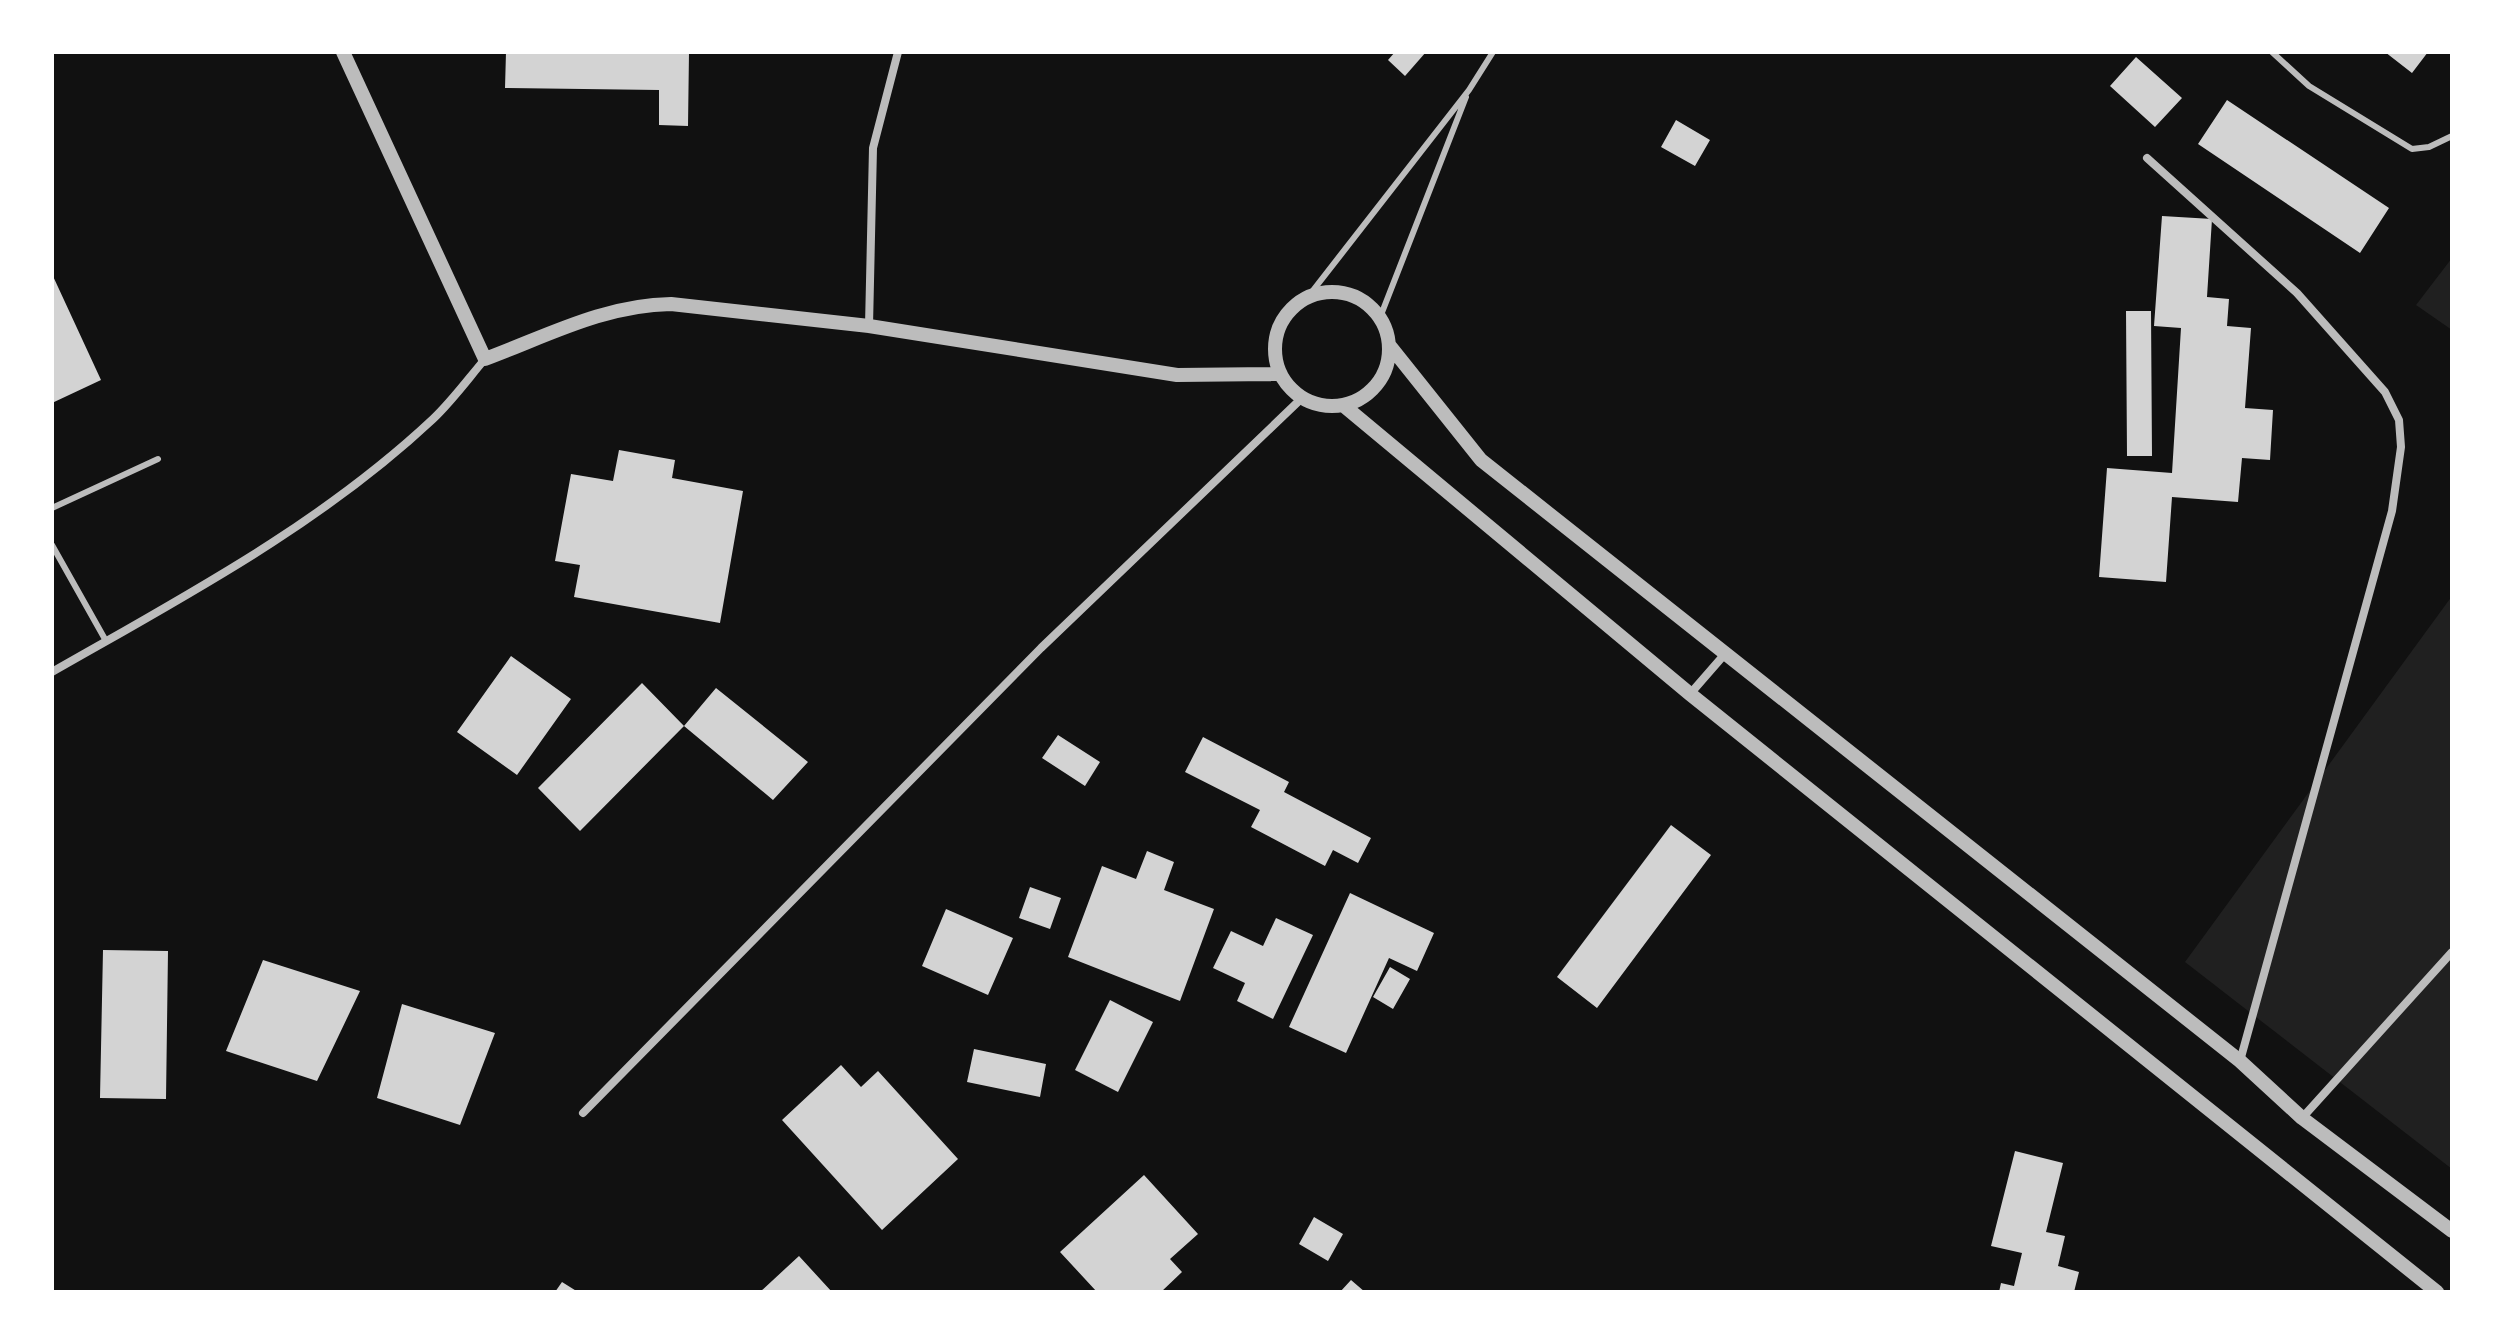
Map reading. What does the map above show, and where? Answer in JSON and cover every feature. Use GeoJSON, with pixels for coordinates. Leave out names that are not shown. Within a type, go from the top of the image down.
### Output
{"type":"FeatureCollection","features":[{"type":"Feature","properties":{"kind":"street"},"geometry":{"type":"LineString","coordinates":[[343,52],[485,359]]}},
{"type":"Feature","properties":{"kind":"street"},"geometry":{"type":"LineString","coordinates":[[869,326],[873,148],[898,52]]}},
{"type":"Feature","properties":{"kind":"street"},"geometry":{"type":"LineString","coordinates":[[2147,158],[2297,293],[2385,392],[2399,420],[2401,447],[2392,511],[2240,1061]]}},
{"type":"Feature","properties":{"kind":"street"},"geometry":{"type":"LineString","coordinates":[[1390,346],[1382,378],[1372,391],[1343,405],[1322,406],[1302,398],[1280,374],[1274,351],[1278,327],[1291,307],[1311,293],[1349,293],[1381,315],[1390,346],[1481,460],[2240,1061],[2302,1118],[2452,1231]]}},
{"type":"Feature","properties":{"kind":"street"},"geometry":{"type":"LineString","coordinates":[[52,672],[267,548],[365,479],[436,417],[485,359],[601,312],[644,305],[869,326],[1177,375],[1280,374]]}},
{"type":"Feature","properties":{"kind":"street"},"geometry":{"type":"LineString","coordinates":[[583,1113],[1041,648],[1302,398]]}},
{"type":"Feature","properties":{"kind":"street"},"geometry":{"type":"LineString","coordinates":[[1343,405],[1690,694],[2437,1292]]}},
{"type":"Feature","properties":{"kind":"street"},"geometry":{"type":"LineString","coordinates":[[1690,694],[1724,655]]}},
{"type":"Feature","properties":{"kind":"street"},"geometry":{"type":"LineString","coordinates":[[2302,1118],[2452,952]]}},
{"type":"Feature","properties":{"kind":"lane"},"geometry":{"type":"LineString","coordinates":[[1311,293],[1469,90],[1493,52]]}},
{"type":"Feature","properties":{"kind":"lane"},"geometry":{"type":"LineString","coordinates":[[2272,52],[2309,86],[2412,149],[2429,147],[2452,136]]}},
{"type":"Feature","properties":{"kind":"lane"},"geometry":{"type":"LineString","coordinates":[[1381,315],[1469,90]]}},
{"type":"Feature","properties":{"kind":"lane"},"geometry":{"type":"LineString","coordinates":[[52,508],[158,459]]}},
{"type":"Feature","properties":{"kind":"lane"},"geometry":{"type":"LineString","coordinates":[[52,545],[106,641]]}},
{"type":"Feature","properties":{"kind":"shaded area"},"geometry":{"type":"Polygon","coordinates":[[[2452,258],[2452,330],[2416,305],[2452,258]]]}},
{"type":"Feature","properties":{"kind":"shaded area"},"geometry":{"type":"Polygon","coordinates":[[[2452,596],[2452,1169],[2185,962],[2452,596]]]}},
{"type":"Feature","properties":{"kind":"building"},"geometry":{"type":"Polygon","coordinates":[[[506,52],[689,52],[688,126],[659,125],[659,90],[505,88],[506,52]]]}},
{"type":"Feature","properties":{"kind":"building"},"geometry":{"type":"Polygon","coordinates":[[[1395,52],[1426,52],[1405,76],[1388,60],[1395,52]]]}},
{"type":"Feature","properties":{"kind":"building"},"geometry":{"type":"Polygon","coordinates":[[[2385,52],[2428,52],[2412,73],[2385,52]]]}},
{"type":"Feature","properties":{"kind":"building"},"geometry":{"type":"Polygon","coordinates":[[[2136,57],[2182,98],[2155,127],[2110,86],[2136,57]]]}},
{"type":"Feature","properties":{"kind":"building"},"geometry":{"type":"Polygon","coordinates":[[[2227,100],[2389,208],[2360,253],[2198,144],[2227,100]]]}},
{"type":"Feature","properties":{"kind":"building"},"geometry":{"type":"Polygon","coordinates":[[[1676,120],[1710,140],[1695,166],[1661,147],[1676,120]]]}},
{"type":"Feature","properties":{"kind":"building"},"geometry":{"type":"Polygon","coordinates":[[[2162,216],[2212,219],[2207,297],[2229,299],[2227,326],[2251,328],[2245,408],[2273,410],[2270,460],[2242,458],[2238,502],[2172,497],[2166,582],[2099,577],[2107,468],[2172,473],[2181,328],[2154,326],[2162,216]]]}},
{"type":"Feature","properties":{"kind":"building"},"geometry":{"type":"Polygon","coordinates":[[[52,274],[101,380],[52,403],[52,274]]]}},
{"type":"Feature","properties":{"kind":"building"},"geometry":{"type":"Polygon","coordinates":[[[2126,311],[2151,311],[2152,456],[2127,456],[2126,311]]]}},
{"type":"Feature","properties":{"kind":"building"},"geometry":{"type":"Polygon","coordinates":[[[619,450],[675,460],[672,478],[743,491],[720,623],[574,597],[580,565],[555,561],[571,474],[613,481],[619,450]]]}},
{"type":"Feature","properties":{"kind":"building"},"geometry":{"type":"Polygon","coordinates":[[[511,656],[571,699],[517,775],[457,732],[511,656]]]}},
{"type":"Feature","properties":{"kind":"building"},"geometry":{"type":"Polygon","coordinates":[[[642,683],[684,726],[580,831],[538,788],[642,683]]]}},
{"type":"Feature","properties":{"kind":"building"},"geometry":{"type":"Polygon","coordinates":[[[716,688],[808,762],[773,800],[684,726],[716,688]]]}},
{"type":"Feature","properties":{"kind":"building"},"geometry":{"type":"Polygon","coordinates":[[[1058,735],[1100,762],[1085,786],[1042,758],[1058,735]]]}},
{"type":"Feature","properties":{"kind":"building"},"geometry":{"type":"Polygon","coordinates":[[[1203,737],[1289,782],[1284,792],[1371,838],[1358,863],[1333,850],[1325,866],[1251,827],[1260,810],[1185,772],[1203,737]]]}},
{"type":"Feature","properties":{"kind":"building"},"geometry":{"type":"Polygon","coordinates":[[[1671,825],[1711,855],[1597,1008],[1557,977],[1671,825]]]}},
{"type":"Feature","properties":{"kind":"building"},"geometry":{"type":"Polygon","coordinates":[[[1147,851],[1174,862],[1164,890],[1214,909],[1180,1001],[1068,957],[1102,866],[1136,879],[1147,851]]]}},
{"type":"Feature","properties":{"kind":"building"},"geometry":{"type":"Polygon","coordinates":[[[1030,887],[1061,898],[1050,929],[1019,918],[1030,887]]]}},
{"type":"Feature","properties":{"kind":"building"},"geometry":{"type":"Polygon","coordinates":[[[1350,893],[1434,933],[1417,971],[1389,958],[1346,1053],[1289,1027],[1350,893]]]}},
{"type":"Feature","properties":{"kind":"building"},"geometry":{"type":"Polygon","coordinates":[[[946,909],[1013,938],[988,995],[922,966],[946,909]]]}},
{"type":"Feature","properties":{"kind":"building"},"geometry":{"type":"Polygon","coordinates":[[[1276,918],[1313,935],[1273,1019],[1237,1001],[1245,983],[1213,968],[1231,931],[1263,946],[1276,918]]]}},
{"type":"Feature","properties":{"kind":"building"},"geometry":{"type":"Polygon","coordinates":[[[103,950],[168,951],[166,1099],[100,1098],[103,950]]]}},
{"type":"Feature","properties":{"kind":"building"},"geometry":{"type":"Polygon","coordinates":[[[263,960],[360,991],[317,1081],[226,1051],[263,960]]]}},
{"type":"Feature","properties":{"kind":"building"},"geometry":{"type":"Polygon","coordinates":[[[1390,967],[1410,979],[1393,1009],[1373,997],[1390,967]]]}},
{"type":"Feature","properties":{"kind":"building"},"geometry":{"type":"Polygon","coordinates":[[[1110,1000],[1153,1022],[1118,1092],[1075,1070],[1110,1000]]]}},
{"type":"Feature","properties":{"kind":"building"},"geometry":{"type":"Polygon","coordinates":[[[402,1004],[495,1033],[460,1125],[377,1098],[402,1004]]]}},
{"type":"Feature","properties":{"kind":"building"},"geometry":{"type":"Polygon","coordinates":[[[974,1049],[1046,1064],[1040,1097],[967,1082],[974,1049]]]}},
{"type":"Feature","properties":{"kind":"building"},"geometry":{"type":"Polygon","coordinates":[[[841,1065],[861,1087],[878,1071],[958,1159],[882,1230],[782,1120],[841,1065]]]}},
{"type":"Feature","properties":{"kind":"building"},"geometry":{"type":"Polygon","coordinates":[[[2015,1151],[2063,1163],[2046,1232],[2065,1236],[2058,1266],[2079,1272],[2074,1292],[1999,1292],[2001,1283],[2014,1286],[2022,1253],[1991,1246],[2015,1151]]]}},
{"type":"Feature","properties":{"kind":"building"},"geometry":{"type":"Polygon","coordinates":[[[1144,1175],[1198,1234],[1170,1259],[1182,1272],[1161,1292],[1097,1292],[1060,1252],[1144,1175]]]}},
{"type":"Feature","properties":{"kind":"building"},"geometry":{"type":"Polygon","coordinates":[[[1314,1217],[1343,1234],[1328,1261],[1299,1244],[1314,1217]]]}},
{"type":"Feature","properties":{"kind":"building"},"geometry":{"type":"Polygon","coordinates":[[[799,1256],[832,1292],[760,1292],[799,1256]]]}},
{"type":"Feature","properties":{"kind":"building"},"geometry":{"type":"Polygon","coordinates":[[[1351,1280],[1365,1292],[1340,1292],[1351,1280]]]}},
{"type":"Feature","properties":{"kind":"building"},"geometry":{"type":"Polygon","coordinates":[[[562,1282],[578,1292],[555,1292],[562,1282]]]}}]}
